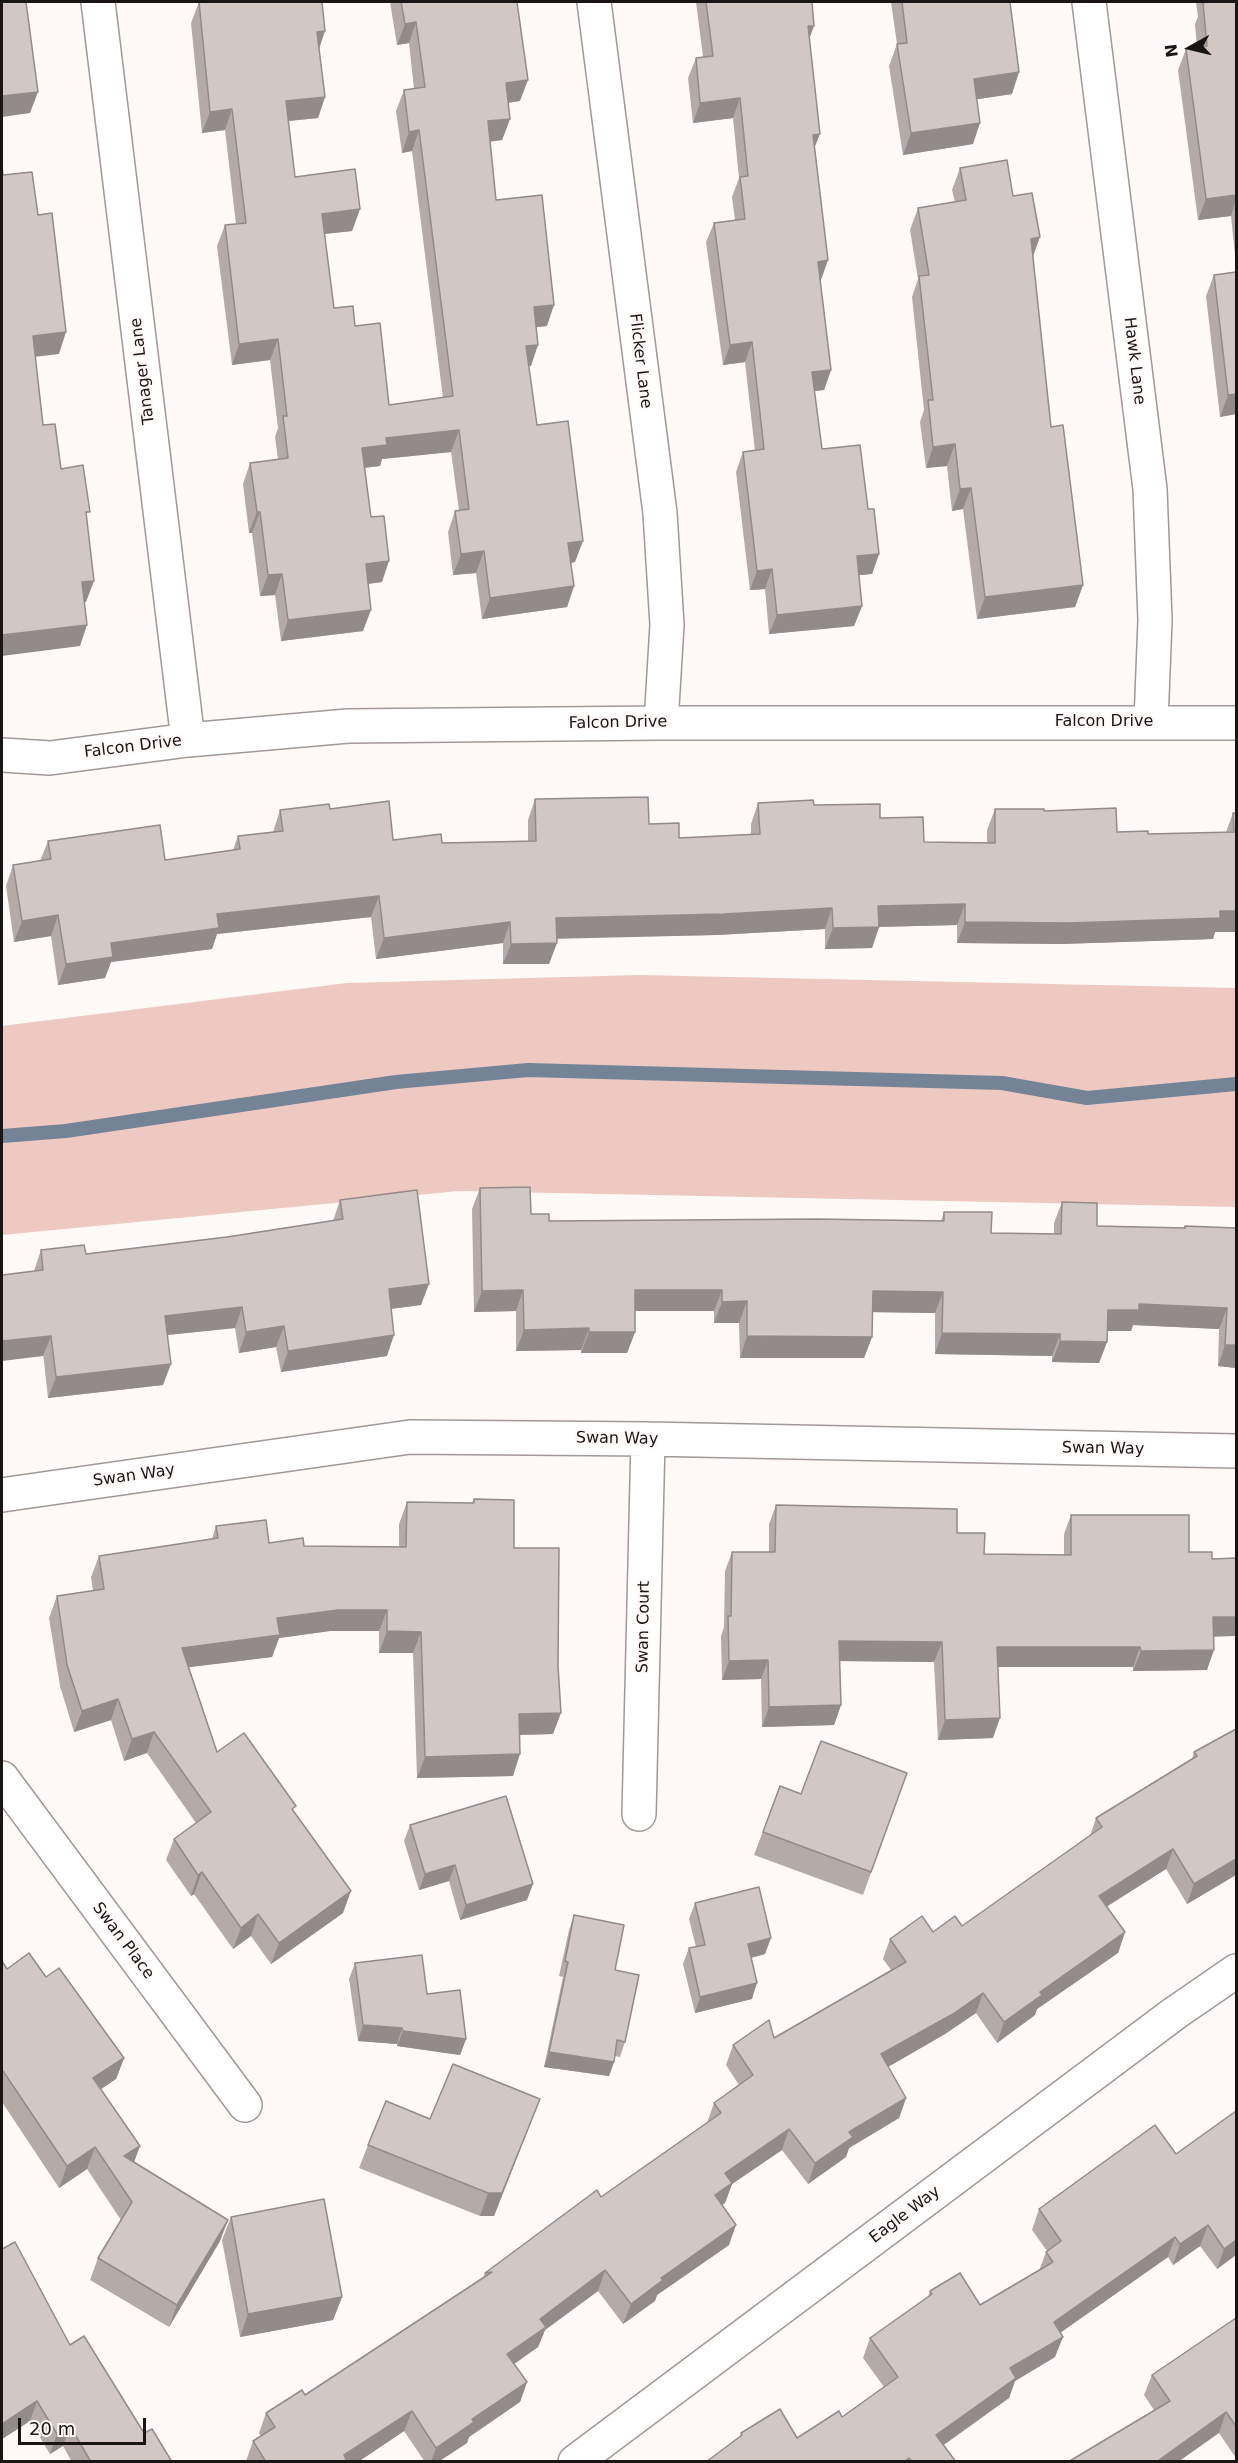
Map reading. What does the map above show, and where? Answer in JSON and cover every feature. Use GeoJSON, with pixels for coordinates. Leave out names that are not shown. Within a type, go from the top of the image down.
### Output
{"type":"FeatureCollection","features":[{"type":"Feature","properties":{"kind":"street","name":"Tanager Lane"},"geometry":{"type":"LineString","coordinates":[[98,2],[188,740]]}},
{"type":"Feature","properties":{"kind":"street","name":"Flicker Lane"},"geometry":{"type":"LineString","coordinates":[[594,2],[660,513],[667,625],[661,723]]}},
{"type":"Feature","properties":{"kind":"street","name":"Hawk Lane"},"geometry":{"type":"LineString","coordinates":[[1089,2],[1150,489],[1155,620],[1152,722]]}},
{"type":"Feature","properties":{"kind":"street","name":"Falcon Drive"},"geometry":{"type":"LineString","coordinates":[[2,755],[50,758],[188,740],[348,726],[661,723],[1236,723]]}},
{"type":"Feature","properties":{"kind":"street","name":"Swan Way"},"geometry":{"type":"LineString","coordinates":[[2,1495],[410,1437],[648,1439],[1236,1451]]}},
{"type":"Feature","properties":{"kind":"street","name":"Swan Court"},"geometry":{"type":"LineString","coordinates":[[639,1814],[648,1439]]}},
{"type":"Feature","properties":{"kind":"street","name":"Swan Place"},"geometry":{"type":"LineString","coordinates":[[2,1778],[245,2105]]}},
{"type":"Feature","properties":{"kind":"street","name":"Eagle Way"},"geometry":{"type":"LineString","coordinates":[[576,2462],[1175,2013],[1236,1971]]}},
{"type":"Feature","properties":{"kind":"shaded area"},"geometry":{"type":"Polygon","coordinates":[[[639,975],[1236,988],[1236,1207],[459,1191],[2,1235],[2,1026],[347,983],[639,975]]]}},
{"type":"Feature","properties":{"kind":"building"},"geometry":{"type":"Polygon","coordinates":[[[2,2],[26,2],[38,92],[2,96],[2,2]]]}},
{"type":"Feature","properties":{"kind":"building"},"geometry":{"type":"Polygon","coordinates":[[[199,2],[322,2],[325,31],[317,32],[325,97],[286,101],[295,177],[355,169],[360,209],[322,214],[334,308],[353,306],[355,326],[380,323],[389,405],[453,396],[419,130],[409,132],[404,90],[425,87],[416,22],[405,24],[401,2],[517,2],[528,80],[506,83],[510,119],[488,121],[496,200],[542,195],[554,305],[534,307],[538,345],[526,346],[537,425],[568,421],[583,541],[568,543],[574,586],[490,598],[484,551],[461,554],[455,511],[469,509],[459,430],[386,438],[387,445],[362,448],[371,517],[384,516],[389,561],[366,564],[371,610],[288,620],[282,574],[268,575],[260,512],[257,512],[250,463],[288,458],[283,416],[287,416],[278,339],[239,344],[225,225],[246,223],[232,109],[210,112],[199,2]]]}},
{"type":"Feature","properties":{"kind":"building"},"geometry":{"type":"Polygon","coordinates":[[[706,2],[812,2],[814,26],[808,26],[820,134],[813,135],[828,260],[818,262],[831,370],[812,372],[822,449],[860,445],[868,509],[874,509],[879,554],[857,556],[862,606],[777,615],[772,569],[757,571],[743,452],[764,449],[752,342],[730,345],[714,223],[745,219],[740,177],[748,176],[740,98],[700,103],[696,58],[713,56],[706,2]]]}},
{"type":"Feature","properties":{"kind":"building"},"geometry":{"type":"Polygon","coordinates":[[[902,2],[1010,2],[1019,72],[974,79],[980,123],[911,133],[897,44],[907,43],[902,2]]]}},
{"type":"Feature","properties":{"kind":"building"},"geometry":{"type":"Polygon","coordinates":[[[1236,2],[1236,195],[1206,199],[1186,49],[1207,46],[1203,3],[1236,2]]]}},
{"type":"Feature","properties":{"kind":"building"},"geometry":{"type":"Polygon","coordinates":[[[1007,160],[1013,196],[1032,193],[1040,237],[1031,239],[1051,427],[1063,425],[1083,585],[985,597],[971,488],[960,489],[955,444],[933,447],[928,400],[933,400],[919,276],[929,275],[918,208],[966,200],[960,168],[1007,160]]]}},
{"type":"Feature","properties":{"kind":"building"},"geometry":{"type":"Polygon","coordinates":[[[2,166],[3,175],[32,172],[38,215],[52,213],[66,332],[33,336],[43,425],[55,424],[61,469],[83,465],[90,512],[86,512],[94,581],[82,582],[87,625],[2,635],[2,166]]]}},
{"type":"Feature","properties":{"kind":"building"},"geometry":{"type":"Polygon","coordinates":[[[1236,272],[1236,394],[1228,395],[1214,275],[1236,272]]]}},
{"type":"Feature","properties":{"kind":"building"},"geometry":{"type":"Polygon","coordinates":[[[648,797],[649,824],[679,823],[679,838],[760,834],[758,803],[813,800],[814,805],[880,804],[880,818],[923,817],[924,842],[995,843],[995,809],[1044,809],[1044,811],[1116,808],[1117,832],[1148,831],[1148,834],[1234,832],[1233,813],[1236,813],[1236,911],[1220,911],[1220,918],[1069,923],[965,922],[965,904],[878,906],[879,927],[833,928],[832,908],[724,914],[556,918],[557,943],[511,944],[510,922],[384,938],[379,896],[217,914],[219,928],[111,943],[113,957],[66,964],[58,915],[22,921],[13,865],[51,859],[48,841],[160,825],[165,860],[240,849],[238,836],[283,831],[280,810],[329,804],[330,809],[389,801],[393,840],[441,834],[442,843],[536,841],[535,799],[648,797]]]}},
{"type":"Feature","properties":{"kind":"building"},"geometry":{"type":"Polygon","coordinates":[[[530,1187],[531,1214],[549,1214],[549,1221],[817,1219],[944,1221],[944,1212],[992,1212],[991,1233],[1061,1234],[1062,1202],[1097,1203],[1097,1226],[1236,1228],[1236,1345],[1225,1345],[1227,1308],[1139,1304],[1139,1310],[1108,1310],[1107,1342],[1060,1341],[1060,1334],[942,1333],[943,1292],[873,1291],[872,1337],[747,1336],[747,1301],[722,1302],[722,1290],[635,1290],[635,1332],[589,1332],[589,1328],[524,1330],[523,1290],[482,1291],[480,1188],[530,1187]]]}},
{"type":"Feature","properties":{"kind":"building"},"geometry":{"type":"Polygon","coordinates":[[[417,1190],[429,1284],[389,1289],[394,1335],[288,1351],[284,1326],[246,1332],[242,1307],[165,1316],[171,1364],[56,1377],[51,1336],[2,1341],[2,1275],[43,1270],[41,1250],[84,1245],[86,1254],[227,1237],[343,1219],[340,1200],[417,1190]]]}},
{"type":"Feature","properties":{"kind":"building"},"geometry":{"type":"Polygon","coordinates":[[[474,1499],[514,1500],[514,1548],[559,1548],[558,1666],[561,1713],[519,1714],[520,1754],[425,1757],[421,1632],[387,1631],[387,1610],[338,1610],[277,1618],[280,1635],[182,1648],[217,1752],[244,1733],[296,1806],[292,1809],[351,1891],[279,1943],[258,1914],[241,1928],[202,1872],[198,1875],[174,1839],[211,1812],[154,1732],[132,1739],[118,1699],[82,1711],[67,1665],[57,1596],[104,1589],[99,1556],[218,1538],[216,1526],[266,1520],[269,1543],[303,1538],[304,1546],[406,1547],[407,1502],[474,1503],[474,1499]]]}},
{"type":"Feature","properties":{"kind":"building"},"geometry":{"type":"Polygon","coordinates":[[[776,1505],[957,1509],[957,1533],[985,1533],[984,1554],[1071,1555],[1071,1515],[1189,1515],[1189,1552],[1212,1552],[1212,1559],[1236,1558],[1236,1617],[1213,1617],[1214,1650],[1141,1651],[1140,1647],[997,1647],[1000,1718],[945,1720],[942,1642],[839,1641],[841,1705],[769,1707],[768,1660],[729,1661],[728,1616],[731,1616],[732,1552],[775,1552],[776,1505]]]}},
{"type":"Feature","properties":{"kind":"building"},"geometry":{"type":"Polygon","coordinates":[[[1236,1729],[1236,1859],[1194,1884],[1173,1849],[1099,1896],[1125,1932],[1040,1992],[1042,1995],[1004,2022],[983,1993],[953,2014],[881,2054],[906,2098],[849,2132],[853,2137],[815,2163],[789,2129],[725,2173],[732,2183],[715,2195],[736,2225],[661,2278],[663,2280],[631,2304],[605,2270],[540,2319],[546,2327],[507,2354],[527,2382],[472,2419],[474,2422],[436,2448],[412,2411],[344,2455],[347,2462],[266,2462],[253,2441],[275,2427],[266,2413],[302,2390],[305,2395],[492,2272],[485,2273],[597,2190],[601,2197],[721,2113],[714,2103],[753,2075],[733,2045],[769,2020],[774,2038],[906,1962],[890,1939],[922,1916],[933,1932],[955,1916],[962,1926],[1102,1827],[1096,1818],[1197,1756],[1194,1752],[1236,1729]]]}},
{"type":"Feature","properties":{"kind":"building"},"geometry":{"type":"Polygon","coordinates":[[[821,1741],[907,1773],[871,1872],[763,1832],[780,1786],[801,1794],[821,1741]]]}},
{"type":"Feature","properties":{"kind":"building"},"geometry":{"type":"Polygon","coordinates":[[[506,1796],[533,1884],[466,1905],[455,1865],[425,1874],[410,1825],[506,1796]]]}},
{"type":"Feature","properties":{"kind":"building"},"geometry":{"type":"Polygon","coordinates":[[[759,1887],[771,1938],[748,1944],[757,1983],[700,1997],[689,1948],[705,1945],[695,1903],[759,1887]]]}},
{"type":"Feature","properties":{"kind":"building"},"geometry":{"type":"Polygon","coordinates":[[[574,1915],[624,1925],[615,1970],[639,1975],[625,2042],[617,2040],[614,2062],[549,2052],[568,1962],[565,1961],[574,1915]]]}},
{"type":"Feature","properties":{"kind":"building"},"geometry":{"type":"Polygon","coordinates":[[[29,1953],[46,1977],[59,1968],[124,2058],[93,2078],[140,2146],[124,2156],[228,2220],[177,2305],[98,2258],[132,2202],[95,2147],[67,2166],[2,2072],[2,1961],[7,1969],[29,1953]]]}},
{"type":"Feature","properties":{"kind":"building"},"geometry":{"type":"Polygon","coordinates":[[[422,1955],[427,1994],[460,1990],[466,2039],[403,2031],[402,2028],[363,2025],[355,1963],[422,1955]]]}},
{"type":"Feature","properties":{"kind":"building"},"geometry":{"type":"Polygon","coordinates":[[[453,2064],[540,2099],[502,2193],[488,2193],[368,2145],[386,2101],[430,2119],[453,2064]]]}},
{"type":"Feature","properties":{"kind":"building"},"geometry":{"type":"Polygon","coordinates":[[[1236,2111],[1236,2240],[1224,2249],[1208,2225],[1180,2244],[1175,2237],[1054,2322],[1063,2337],[1010,2368],[1016,2378],[936,2435],[956,2462],[912,2462],[909,2458],[904,2462],[706,2462],[742,2435],[741,2433],[780,2409],[797,2438],[839,2411],[842,2417],[898,2377],[870,2338],[932,2294],[930,2291],[960,2273],[980,2305],[1053,2262],[1046,2252],[1061,2241],[1039,2209],[1155,2125],[1176,2154],[1236,2111]]]}},
{"type":"Feature","properties":{"kind":"building"},"geometry":{"type":"Polygon","coordinates":[[[324,2199],[342,2297],[248,2314],[231,2217],[324,2199]]]}},
{"type":"Feature","properties":{"kind":"building"},"geometry":{"type":"Polygon","coordinates":[[[15,2242],[70,2345],[84,2336],[144,2433],[152,2429],[172,2462],[91,2462],[70,2426],[57,2434],[37,2401],[2,2424],[2,2249],[15,2242]]]}},
{"type":"Feature","properties":{"kind":"building"},"geometry":{"type":"Polygon","coordinates":[[[1236,2318],[1236,2426],[1226,2412],[1159,2460],[1161,2462],[1068,2462],[1170,2401],[1152,2375],[1236,2318]]]}},
{"type":"Feature","properties":{"kind":"waterway"},"geometry":{"type":"LineString","coordinates":[[2,1136],[66,1131],[396,1082],[528,1070],[1002,1083],[1087,1098],[1236,1084]]}}]}
